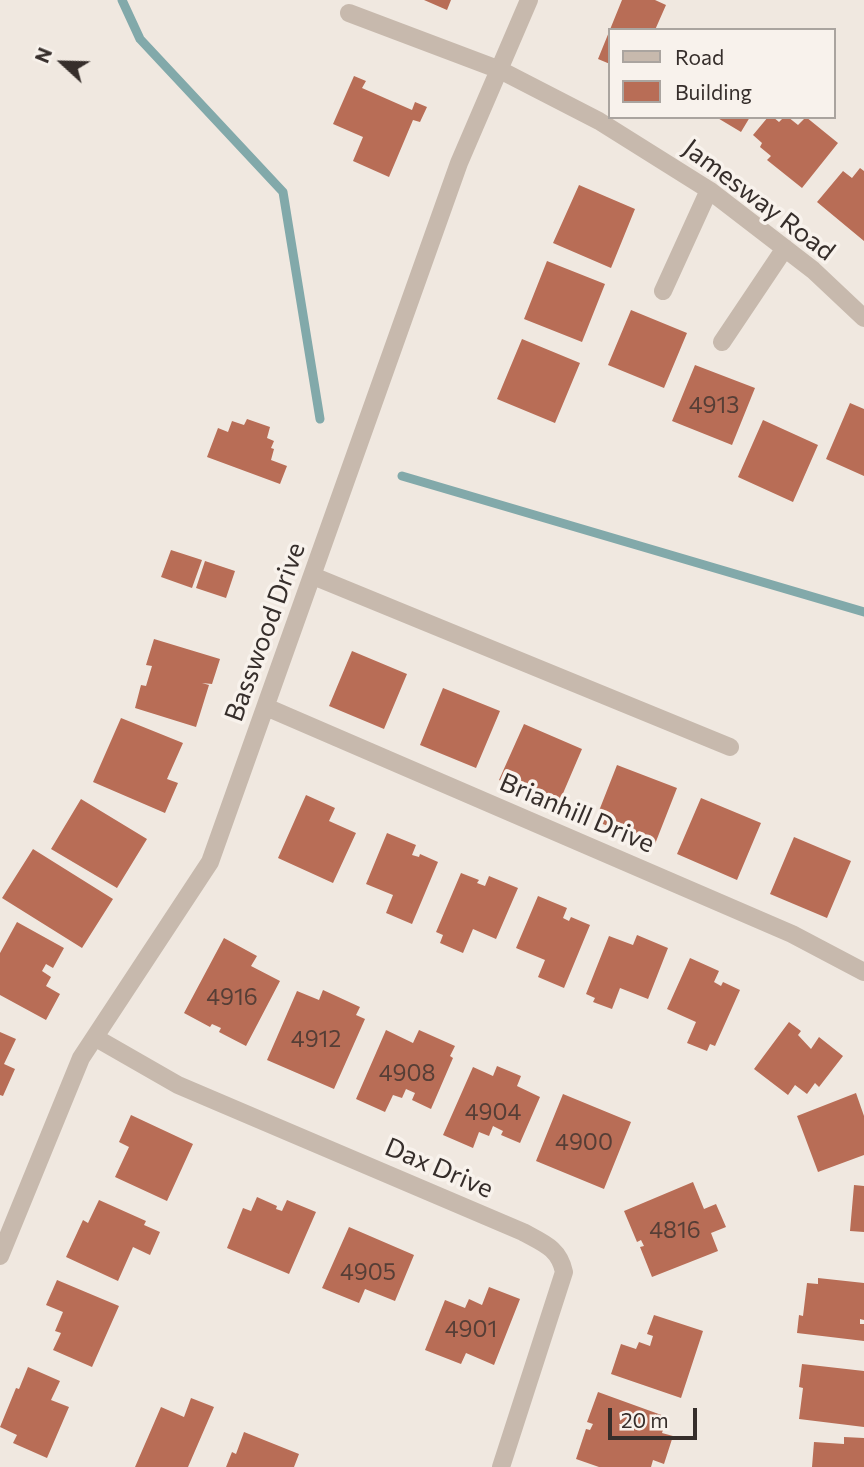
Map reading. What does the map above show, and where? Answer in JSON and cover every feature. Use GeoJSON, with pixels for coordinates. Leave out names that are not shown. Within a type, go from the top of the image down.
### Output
{"type":"FeatureCollection","features":[{"type":"Feature","properties":{"kind":"street","name":"Basswood Drive"},"geometry":{"type":"LineString","coordinates":[[0,1256],[81,1058],[210,862],[459,163],[529,0]]}},
{"type":"Feature","properties":{"kind":"street","name":"Jamesway Road"},"geometry":{"type":"LineString","coordinates":[[349,13],[500,70],[599,121],[709,190],[813,270],[864,318]]}},
{"type":"Feature","properties":{"kind":"street"},"geometry":{"type":"LineString","coordinates":[[663,291],[709,190]]}},
{"type":"Feature","properties":{"kind":"street"},"geometry":{"type":"LineString","coordinates":[[722,342],[785,248]]}},
{"type":"Feature","properties":{"kind":"street"},"geometry":{"type":"LineString","coordinates":[[313,576],[730,747]]}},
{"type":"Feature","properties":{"kind":"street","name":"Brianhill Drive"},"geometry":{"type":"LineString","coordinates":[[266,707],[792,934],[864,972]]}},
{"type":"Feature","properties":{"kind":"street","name":"Dax Drive"},"geometry":{"type":"LineString","coordinates":[[96,1038],[178,1085],[523,1232],[551,1248],[561,1260],[564,1272],[501,1467]]}},
{"type":"Feature","properties":{"kind":"building"},"geometry":{"type":"Polygon","coordinates":[[[424,0],[451,0],[447,10],[424,0]]]}},
{"type":"Feature","properties":{"kind":"building"},"geometry":{"type":"Polygon","coordinates":[[[622,0],[655,0],[666,5],[656,28],[611,28],[622,0]]]}},
{"type":"Feature","properties":{"kind":"building"},"geometry":{"type":"Polygon","coordinates":[[[608,34],[608,63],[598,59],[608,34]]]}},
{"type":"Feature","properties":{"kind":"building"},"geometry":{"type":"Polygon","coordinates":[[[354,76],[366,81],[362,88],[412,110],[415,102],[427,107],[420,122],[413,120],[389,177],[353,161],[363,137],[333,124],[354,76]]]}},
{"type":"Feature","properties":{"kind":"building"},"geometry":{"type":"Polygon","coordinates":[[[719,119],[749,119],[741,132],[719,119]]]}},
{"type":"Feature","properties":{"kind":"building"},"geometry":{"type":"Polygon","coordinates":[[[766,119],[779,122],[782,119],[790,119],[798,125],[804,119],[808,119],[838,143],[802,188],[767,160],[771,156],[760,147],[762,143],[753,135],[766,119]]]}},
{"type":"Feature","properties":{"kind":"building"},"geometry":{"type":"Polygon","coordinates":[[[860,168],[864,171],[864,241],[817,202],[843,171],[852,178],[860,168]]]}},
{"type":"Feature","properties":{"kind":"building"},"geometry":{"type":"Polygon","coordinates":[[[579,185],[635,209],[611,268],[553,243],[579,185]]]}},
{"type":"Feature","properties":{"kind":"building"},"geometry":{"type":"Polygon","coordinates":[[[547,261],[605,284],[582,342],[524,319],[547,261]]]}},
{"type":"Feature","properties":{"kind":"building"},"geometry":{"type":"Polygon","coordinates":[[[631,310],[687,333],[664,388],[608,365],[631,310]]]}},
{"type":"Feature","properties":{"kind":"building"},"geometry":{"type":"Polygon","coordinates":[[[522,339],[580,363],[555,423],[497,399],[522,339]]]}},
{"type":"Feature","properties":{"kind":"building"},"geometry":{"type":"Polygon","coordinates":[[[695,365],[755,388],[732,445],[672,421],[695,365]]]}},
{"type":"Feature","properties":{"kind":"building"},"geometry":{"type":"Polygon","coordinates":[[[850,403],[864,409],[864,476],[826,459],[850,403]]]}},
{"type":"Feature","properties":{"kind":"building"},"geometry":{"type":"Polygon","coordinates":[[[247,419],[270,427],[267,438],[274,441],[271,460],[287,466],[280,484],[207,457],[218,428],[228,432],[232,421],[244,425],[247,419]]]}},
{"type":"Feature","properties":{"kind":"building"},"geometry":{"type":"Polygon","coordinates":[[[763,420],[818,445],[793,502],[738,477],[763,420]]]}},
{"type":"Feature","properties":{"kind":"building"},"geometry":{"type":"Polygon","coordinates":[[[171,550],[202,560],[192,588],[161,577],[171,550]]]}},
{"type":"Feature","properties":{"kind":"building"},"geometry":{"type":"Polygon","coordinates":[[[205,561],[235,571],[226,598],[196,588],[205,561]]]}},
{"type":"Feature","properties":{"kind":"building"},"geometry":{"type":"Polygon","coordinates":[[[154,639],[220,659],[212,684],[202,683],[209,685],[196,727],[135,708],[141,685],[146,686],[152,666],[146,665],[154,639]]]}},
{"type":"Feature","properties":{"kind":"building"},"geometry":{"type":"Polygon","coordinates":[[[352,651],[407,674],[384,729],[329,706],[352,651]]]}},
{"type":"Feature","properties":{"kind":"building"},"geometry":{"type":"Polygon","coordinates":[[[443,688],[500,711],[476,768],[420,745],[443,688]]]}},
{"type":"Feature","properties":{"kind":"building"},"geometry":{"type":"Polygon","coordinates":[[[121,718],[183,743],[167,779],[178,783],[165,813],[93,782],[121,718]]]}},
{"type":"Feature","properties":{"kind":"building"},"geometry":{"type":"Polygon","coordinates":[[[524,724],[582,749],[558,805],[499,780],[524,724]]]}},
{"type":"Feature","properties":{"kind":"building"},"geometry":{"type":"Polygon","coordinates":[[[617,765],[677,788],[655,844],[595,821],[617,765]]]}},
{"type":"Feature","properties":{"kind":"building"},"geometry":{"type":"Polygon","coordinates":[[[306,795],[335,808],[329,821],[356,833],[333,883],[278,858],[306,795]]]}},
{"type":"Feature","properties":{"kind":"building"},"geometry":{"type":"Polygon","coordinates":[[[701,798],[761,823],[737,880],[677,854],[701,798]]]}},
{"type":"Feature","properties":{"kind":"building"},"geometry":{"type":"Polygon","coordinates":[[[81,799],[147,839],[117,888],[51,849],[81,799]]]}},
{"type":"Feature","properties":{"kind":"building"},"geometry":{"type":"Polygon","coordinates":[[[387,833],[416,845],[412,855],[419,857],[420,854],[438,862],[412,924],[386,913],[393,895],[366,884],[387,833]]]}},
{"type":"Feature","properties":{"kind":"building"},"geometry":{"type":"Polygon","coordinates":[[[794,837],[851,861],[827,918],[770,894],[794,837]]]}},
{"type":"Feature","properties":{"kind":"building"},"geometry":{"type":"Polygon","coordinates":[[[33,849],[113,899],[82,948],[2,898],[33,849]]]}},
{"type":"Feature","properties":{"kind":"building"},"geometry":{"type":"Polygon","coordinates":[[[461,873],[479,880],[477,883],[485,886],[489,876],[518,888],[496,939],[473,929],[463,953],[440,943],[443,935],[436,932],[461,873]]]}},
{"type":"Feature","properties":{"kind":"building"},"geometry":{"type":"Polygon","coordinates":[[[538,896],[567,908],[563,918],[569,921],[571,917],[590,925],[564,988],[538,977],[545,960],[516,948],[538,896]]]}},
{"type":"Feature","properties":{"kind":"building"},"geometry":{"type":"Polygon","coordinates":[[[17,922],[64,948],[53,968],[46,964],[42,971],[51,977],[46,986],[60,994],[46,1020],[0,995],[0,953],[17,922]]]}},
{"type":"Feature","properties":{"kind":"building"},"geometry":{"type":"Polygon","coordinates":[[[637,935],[668,948],[648,999],[620,988],[612,1009],[593,1002],[595,998],[586,994],[609,936],[633,945],[637,935]]]}},
{"type":"Feature","properties":{"kind":"building"},"geometry":{"type":"Polygon","coordinates":[[[224,938],[257,956],[251,966],[280,981],[246,1046],[219,1032],[221,1028],[212,1024],[210,1027],[184,1013],[224,938]]]}},
{"type":"Feature","properties":{"kind":"building"},"geometry":{"type":"Polygon","coordinates":[[[690,958],[719,971],[714,982],[721,986],[723,982],[740,990],[715,1046],[710,1044],[707,1051],[687,1043],[696,1022],[667,1009],[690,958]]]}},
{"type":"Feature","properties":{"kind":"building"},"geometry":{"type":"Polygon","coordinates":[[[323,990],[360,1007],[356,1015],[365,1019],[334,1089],[267,1060],[297,991],[319,1000],[323,990]]]}},
{"type":"Feature","properties":{"kind":"building"},"geometry":{"type":"Polygon","coordinates":[[[789,1022],[801,1031],[798,1035],[811,1049],[819,1037],[843,1056],[819,1087],[815,1083],[807,1094],[795,1085],[788,1095],[754,1069],[789,1022]]]}},
{"type":"Feature","properties":{"kind":"building"},"geometry":{"type":"Polygon","coordinates":[[[386,1030],[413,1043],[419,1030],[455,1046],[450,1056],[453,1058],[431,1109],[412,1100],[415,1093],[406,1089],[402,1098],[393,1095],[385,1112],[356,1099],[386,1030]]]}},
{"type":"Feature","properties":{"kind":"building"},"geometry":{"type":"Polygon","coordinates":[[[0,1032],[16,1039],[4,1064],[15,1069],[3,1096],[0,1095],[0,1032]]]}},
{"type":"Feature","properties":{"kind":"building"},"geometry":{"type":"Polygon","coordinates":[[[497,1066],[521,1076],[517,1086],[540,1097],[520,1143],[501,1135],[503,1131],[493,1126],[489,1136],[479,1132],[473,1148],[443,1135],[473,1067],[493,1076],[497,1066]]]}},
{"type":"Feature","properties":{"kind":"building"},"geometry":{"type":"Polygon","coordinates":[[[856,1093],[864,1116],[864,1155],[818,1172],[797,1116],[856,1093]]]}},
{"type":"Feature","properties":{"kind":"building"},"geometry":{"type":"Polygon","coordinates":[[[563,1094],[631,1122],[604,1189],[536,1161],[563,1094]]]}},
{"type":"Feature","properties":{"kind":"building"},"geometry":{"type":"Polygon","coordinates":[[[131,1115],[193,1144],[167,1201],[115,1177],[129,1147],[119,1142],[131,1115]]]}},
{"type":"Feature","properties":{"kind":"building"},"geometry":{"type":"Polygon","coordinates":[[[693,1182],[704,1209],[716,1204],[726,1227],[711,1233],[718,1251],[652,1277],[640,1247],[644,1246],[641,1240],[637,1242],[624,1211],[693,1182]]]}},
{"type":"Feature","properties":{"kind":"building"},"geometry":{"type":"Polygon","coordinates":[[[854,1185],[864,1186],[864,1232],[850,1231],[854,1185]]]}},
{"type":"Feature","properties":{"kind":"building"},"geometry":{"type":"Polygon","coordinates":[[[257,1197],[282,1211],[287,1200],[316,1212],[289,1274],[227,1248],[243,1208],[251,1211],[257,1197]]]}},
{"type":"Feature","properties":{"kind":"building"},"geometry":{"type":"Polygon","coordinates":[[[99,1200],[146,1221],[144,1225],[160,1232],[150,1255],[133,1247],[118,1281],[66,1257],[83,1220],[88,1223],[99,1200]]]}},
{"type":"Feature","properties":{"kind":"building"},"geometry":{"type":"Polygon","coordinates":[[[349,1227],[414,1255],[395,1301],[365,1289],[359,1303],[322,1288],[349,1227]]]}},
{"type":"Feature","properties":{"kind":"building"},"geometry":{"type":"Polygon","coordinates":[[[818,1278],[864,1283],[864,1320],[860,1319],[860,1324],[864,1324],[864,1341],[797,1333],[799,1315],[803,1316],[807,1283],[818,1284],[818,1278]]]}},
{"type":"Feature","properties":{"kind":"building"},"geometry":{"type":"Polygon","coordinates":[[[57,1280],[119,1306],[92,1367],[53,1350],[61,1333],[55,1331],[63,1312],[46,1305],[57,1280]]]}},
{"type":"Feature","properties":{"kind":"building"},"geometry":{"type":"Polygon","coordinates":[[[489,1287],[520,1299],[494,1365],[466,1353],[461,1364],[425,1350],[445,1300],[465,1308],[469,1299],[482,1305],[489,1287]]]}},
{"type":"Feature","properties":{"kind":"building"},"geometry":{"type":"Polygon","coordinates":[[[654,1315],[703,1331],[681,1398],[611,1374],[621,1344],[636,1349],[639,1342],[650,1346],[653,1336],[647,1334],[654,1315]]]}},
{"type":"Feature","properties":{"kind":"building"},"geometry":{"type":"Polygon","coordinates":[[[802,1364],[864,1371],[864,1427],[799,1419],[803,1388],[799,1387],[802,1364]]]}},
{"type":"Feature","properties":{"kind":"building"},"geometry":{"type":"Polygon","coordinates":[[[28,1367],[60,1381],[51,1400],[69,1407],[47,1458],[13,1443],[17,1435],[0,1427],[28,1367]]]}},
{"type":"Feature","properties":{"kind":"building"},"geometry":{"type":"Polygon","coordinates":[[[598,1392],[667,1417],[662,1433],[673,1436],[664,1464],[653,1460],[651,1467],[599,1467],[576,1459],[586,1429],[590,1430],[593,1424],[587,1422],[598,1392]]]}},
{"type":"Feature","properties":{"kind":"building"},"geometry":{"type":"Polygon","coordinates":[[[191,1398],[214,1407],[188,1467],[135,1467],[161,1407],[184,1417],[191,1398]]]}},
{"type":"Feature","properties":{"kind":"building"},"geometry":{"type":"Polygon","coordinates":[[[244,1432],[299,1454],[294,1467],[226,1467],[232,1452],[236,1454],[244,1432]]]}},
{"type":"Feature","properties":{"kind":"building"},"geometry":{"type":"Polygon","coordinates":[[[844,1437],[864,1438],[864,1467],[812,1467],[814,1442],[844,1444],[844,1437]]]}},
{"type":"Feature","properties":{"kind":"waterway"},"geometry":{"type":"LineString","coordinates":[[122,0],[140,39],[283,192],[320,419]]}},
{"type":"Feature","properties":{"kind":"waterway"},"geometry":{"type":"LineString","coordinates":[[402,476],[864,612]]}}]}
